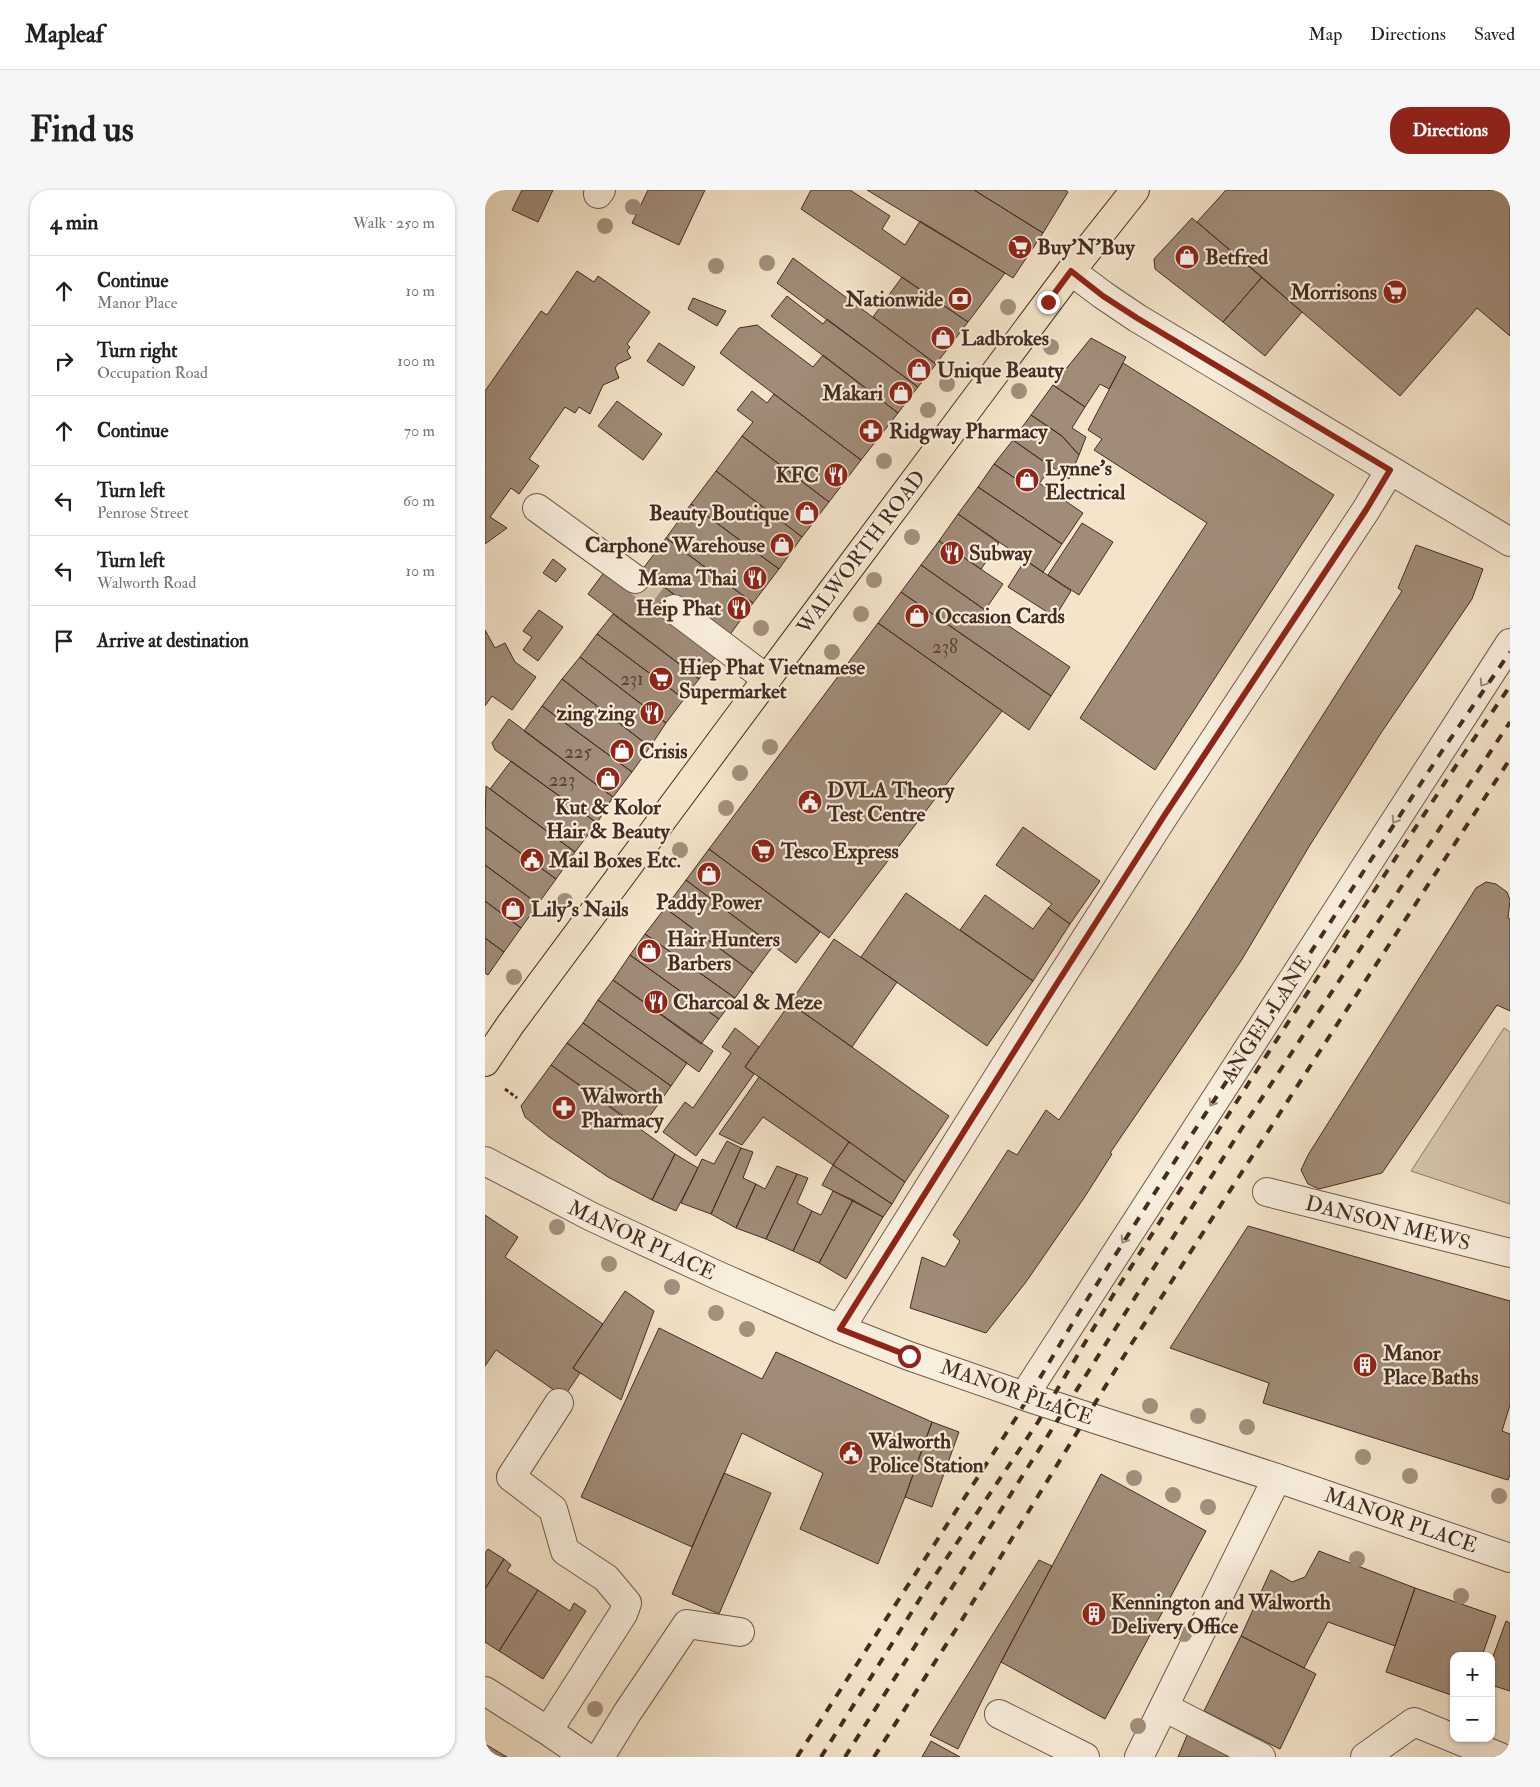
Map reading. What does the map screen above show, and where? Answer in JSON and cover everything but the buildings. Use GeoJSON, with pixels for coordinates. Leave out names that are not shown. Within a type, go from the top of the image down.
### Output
{"type":"FeatureCollection","features":[{"type":"Feature","properties":{"kind":"main road","name":"WALWORTH ROAD"},"geometry":{"type":"LineString","coordinates":[[485,1062],[510,1025],[767,678],[1071,271],[1135,190]]}},
{"type":"Feature","properties":{"kind":"street"},"geometry":{"type":"LineString","coordinates":[[1071,271],[1103,296],[1137,318],[1510,542]]}},
{"type":"Feature","properties":{"kind":"street"},"geometry":{"type":"LineString","coordinates":[[840,1329],[1164,816],[1366,510],[1390,470]]}},
{"type":"Feature","properties":{"kind":"street"},"geometry":{"type":"LineString","coordinates":[[537,508],[635,579]]}},
{"type":"Feature","properties":{"kind":"street"},"geometry":{"type":"LineString","coordinates":[[674,609],[767,678]]}},
{"type":"Feature","properties":{"kind":"street","name":"ANGEL LANE"},"geometry":{"type":"LineString","coordinates":[[1023,1396],[1510,643]]}},
{"type":"Feature","properties":{"kind":"street","name":"MANOR PLACE"},"geometry":{"type":"LineString","coordinates":[[485,1161],[537,1189],[719,1276],[840,1329],[909,1356],[1023,1396],[1277,1478],[1510,1558]]}},
{"type":"Feature","properties":{"kind":"street","name":"DANSON MEWS"},"geometry":{"type":"LineString","coordinates":[[1267,1192],[1510,1253]]}},
{"type":"Feature","properties":{"kind":"street"},"geometry":{"type":"LineString","coordinates":[[485,1691],[565,1747],[627,1603],[606,1578],[565,1551],[553,1509],[511,1477],[559,1403]]}},
{"type":"Feature","properties":{"kind":"street"},"geometry":{"type":"LineString","coordinates":[[1139,1757],[1277,1478]]}},
{"type":"Feature","properties":{"kind":"street"},"geometry":{"type":"LineString","coordinates":[[600,1757],[687,1624],[740,1632]]}},
{"type":"Feature","properties":{"kind":"street"},"geometry":{"type":"LineString","coordinates":[[1164,1707],[1261,1757]]}},
{"type":"Feature","properties":{"kind":"street"},"geometry":{"type":"LineString","coordinates":[[999,1714],[1085,1757]]}},
{"type":"Feature","properties":{"kind":"street"},"geometry":{"type":"LineString","coordinates":[[1365,1757],[1414,1722],[1500,1757]]}},
{"type":"Feature","properties":{"kind":"path"},"geometry":{"type":"LineString","coordinates":[[500,1086],[517,1098]]}},
{"type":"Feature","properties":{"kind":"shaded area"},"geometry":{"type":"Polygon","coordinates":[[[1504,1028],[1510,1032],[1510,1204],[1411,1171],[1504,1028]]]}},
{"type":"Feature","properties":{"kind":"tunnel"},"geometry":{"type":"LineString","coordinates":[[635,579],[674,609]]}},
{"type":"Feature","properties":{"kind":"railway"},"geometry":{"type":"LineString","coordinates":[[797,1757],[1016,1418],[1078,1314],[1187,1142],[1442,751],[1510,652]]}},
{"type":"Feature","properties":{"kind":"railway"},"geometry":{"type":"LineString","coordinates":[[821,1757],[928,1586],[1038,1422],[1115,1292],[1257,1070],[1510,686]]}},
{"type":"Feature","properties":{"kind":"railway"},"geometry":{"type":"LineString","coordinates":[[845,1757],[1242,1128],[1510,722]]}},
{"type":"Feature","properties":{"kind":"railway"},"geometry":{"type":"LineString","coordinates":[[874,1757],[960,1623],[1132,1343],[1510,759]]}},
{"type":"Feature","properties":{"kind":"place","name":"Buy'N'Buy"},"geometry":{"type":"Point","coordinates":[1020,247]}},
{"type":"Feature","properties":{"kind":"place","name":"Betfred"},"geometry":{"type":"Point","coordinates":[1187,257]}},
{"type":"Feature","properties":{"kind":"place","name":"Morrisons"},"geometry":{"type":"Point","coordinates":[1395,292]}},
{"type":"Feature","properties":{"kind":"place","name":"Nationwide"},"geometry":{"type":"Point","coordinates":[960,299]}},
{"type":"Feature","properties":{"kind":"place","name":"Ladbrokes"},"geometry":{"type":"Point","coordinates":[943,338]}},
{"type":"Feature","properties":{"kind":"place","name":"Unique Beauty"},"geometry":{"type":"Point","coordinates":[919,370]}},
{"type":"Feature","properties":{"kind":"place","name":"Makari"},"geometry":{"type":"Point","coordinates":[901,393]}},
{"type":"Feature","properties":{"kind":"place","name":"Ridgway Pharmacy"},"geometry":{"type":"Point","coordinates":[871,431]}},
{"type":"Feature","properties":{"kind":"place","name":"KFC"},"geometry":{"type":"Point","coordinates":[836,475]}},
{"type":"Feature","properties":{"kind":"place","name":"Lynne's Electrical"},"geometry":{"type":"Point","coordinates":[1027,480]}},
{"type":"Feature","properties":{"kind":"place","name":"Beauty Boutique"},"geometry":{"type":"Point","coordinates":[807,513]}},
{"type":"Feature","properties":{"kind":"place","name":"Carphone Warehouse"},"geometry":{"type":"Point","coordinates":[782,545]}},
{"type":"Feature","properties":{"kind":"place","name":"Subway"},"geometry":{"type":"Point","coordinates":[952,553]}},
{"type":"Feature","properties":{"kind":"place","name":"Mama Thai"},"geometry":{"type":"Point","coordinates":[755,578]}},
{"type":"Feature","properties":{"kind":"place","name":"Heip Phat"},"geometry":{"type":"Point","coordinates":[739,608]}},
{"type":"Feature","properties":{"kind":"place","name":"Occasion Cards"},"geometry":{"type":"Point","coordinates":[917,616]}},
{"type":"Feature","properties":{"kind":"place","name":"Hiep Phat Vietnamese Supermarket"},"geometry":{"type":"Point","coordinates":[661,679]}},
{"type":"Feature","properties":{"kind":"place","name":"zing zing"},"geometry":{"type":"Point","coordinates":[652,713]}},
{"type":"Feature","properties":{"kind":"place","name":"Crisis"},"geometry":{"type":"Point","coordinates":[622,751]}},
{"type":"Feature","properties":{"kind":"place","name":"Kut & Kolor Hair & Beauty"},"geometry":{"type":"Point","coordinates":[608,779]}},
{"type":"Feature","properties":{"kind":"place","name":"DVLA Theory Test Centre"},"geometry":{"type":"Point","coordinates":[810,802]}},
{"type":"Feature","properties":{"kind":"place","name":"Tesco Express"},"geometry":{"type":"Point","coordinates":[763,851]}},
{"type":"Feature","properties":{"kind":"place","name":"Mail Boxes Etc."},"geometry":{"type":"Point","coordinates":[532,860]}},
{"type":"Feature","properties":{"kind":"place","name":"Paddy Power"},"geometry":{"type":"Point","coordinates":[709,874]}},
{"type":"Feature","properties":{"kind":"place","name":"Lily's Nails"},"geometry":{"type":"Point","coordinates":[513,909]}},
{"type":"Feature","properties":{"kind":"place","name":"Hair Hunters Barbers"},"geometry":{"type":"Point","coordinates":[649,951]}},
{"type":"Feature","properties":{"kind":"place","name":"Charcoal & Meze"},"geometry":{"type":"Point","coordinates":[656,1002]}},
{"type":"Feature","properties":{"kind":"place","name":"Walworth Pharmacy"},"geometry":{"type":"Point","coordinates":[564,1108]}},
{"type":"Feature","properties":{"kind":"place","name":"Manor Place Baths"},"geometry":{"type":"Point","coordinates":[1365,1365]}},
{"type":"Feature","properties":{"kind":"place","name":"Walworth Police Station"},"geometry":{"type":"Point","coordinates":[851,1453]}},
{"type":"Feature","properties":{"kind":"place","name":"Kennington and Walworth Delivery Office"},"geometry":{"type":"Point","coordinates":[1094,1614]}},
{"type":"Feature","properties":{"kind":"route"},"geometry":{"type":"LineString","coordinates":[[909,1356],[840,1329],[1164,816],[1240,703],[1390,470],[1137,318],[1103,296],[1071,271],[1048,302]]}}]}
